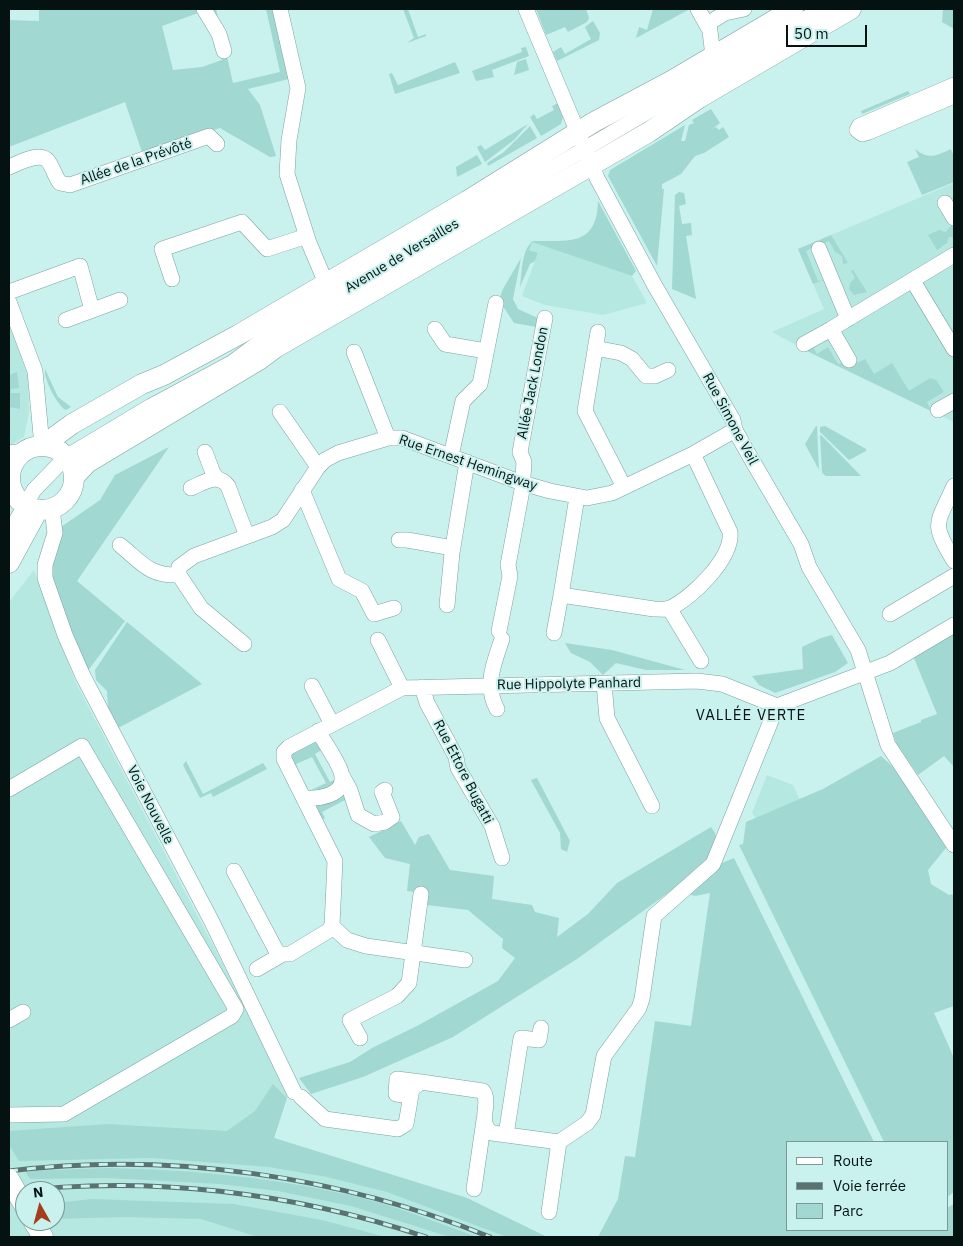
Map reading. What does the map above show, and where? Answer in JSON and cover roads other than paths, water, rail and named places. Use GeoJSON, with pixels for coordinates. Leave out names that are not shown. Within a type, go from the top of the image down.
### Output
{"type":"FeatureCollection","features":[{"type":"Feature","properties":{"kind":"main road","name":"Avenue de Versailles"},"geometry":{"type":"LineString","coordinates":[[74,477],[87,463],[422,261],[584,149],[713,56],[793,9]]}},
{"type":"Feature","properties":{"kind":"main road","name":"Avenue de Versailles"},"geometry":{"type":"LineString","coordinates":[[25,450],[142,384],[164,375],[197,357],[467,201],[738,81],[808,39],[838,15]]}},
{"type":"Feature","properties":{"kind":"main road"},"geometry":{"type":"LineString","coordinates":[[53,448],[66,457],[74,477],[70,493],[59,506],[38,508],[14,494],[9,480],[14,463],[25,450],[53,448]]}},
{"type":"Feature","properties":{"kind":"main road"},"geometry":{"type":"LineString","coordinates":[[9,563],[38,508]]}},
{"type":"Feature","properties":{"kind":"street"},"geometry":{"type":"LineString","coordinates":[[204,9],[220,34],[224,51]]}},
{"type":"Feature","properties":{"kind":"street"},"geometry":{"type":"LineString","coordinates":[[280,9],[298,88],[286,159],[287,174],[306,236],[326,283]]}},
{"type":"Feature","properties":{"kind":"street","name":"Rue Simone Veil"},"geometry":{"type":"LineString","coordinates":[[526,9],[584,149],[644,266],[732,420],[735,430],[787,518],[803,548],[809,567],[858,650],[867,673],[888,745],[954,845]]}},
{"type":"Feature","properties":{"kind":"street"},"geometry":{"type":"LineString","coordinates":[[698,9],[708,29],[713,56]]}},
{"type":"Feature","properties":{"kind":"street"},"geometry":{"type":"LineString","coordinates":[[708,29],[709,23],[725,13],[743,9]]}},
{"type":"Feature","properties":{"kind":"street","name":"Avenue de Versailles"},"geometry":{"type":"LineString","coordinates":[[9,532],[38,508],[42,479],[66,457],[151,406],[233,362],[269,335],[584,149],[838,15]]}},
{"type":"Feature","properties":{"kind":"street"},"geometry":{"type":"LineString","coordinates":[[954,85],[859,126],[857,130],[862,134],[869,132],[954,96]]}},
{"type":"Feature","properties":{"kind":"street","name":"Allée de la Prévôté"},"geometry":{"type":"LineString","coordinates":[[9,167],[31,159],[44,158],[50,164],[60,183],[70,186],[210,136],[217,144]]}},
{"type":"Feature","properties":{"kind":"street"},"geometry":{"type":"LineString","coordinates":[[945,203],[954,218]]}},
{"type":"Feature","properties":{"kind":"street"},"geometry":{"type":"LineString","coordinates":[[172,279],[162,249],[242,222],[267,250],[306,236]]}},
{"type":"Feature","properties":{"kind":"street"},"geometry":{"type":"LineString","coordinates":[[819,249],[848,319]]}},
{"type":"Feature","properties":{"kind":"street"},"geometry":{"type":"LineString","coordinates":[[804,344],[954,255]]}},
{"type":"Feature","properties":{"kind":"street"},"geometry":{"type":"LineString","coordinates":[[9,292],[80,266],[92,310]]}},
{"type":"Feature","properties":{"kind":"street"},"geometry":{"type":"LineString","coordinates":[[913,281],[954,349]]}},
{"type":"Feature","properties":{"kind":"street"},"geometry":{"type":"LineString","coordinates":[[66,320],[120,300]]}},
{"type":"Feature","properties":{"kind":"street"},"geometry":{"type":"LineString","coordinates":[[9,302],[35,371],[25,450]]}},
{"type":"Feature","properties":{"kind":"street"},"geometry":{"type":"LineString","coordinates":[[451,456],[463,401],[480,384],[496,303]]}},
{"type":"Feature","properties":{"kind":"street","name":"Allée Jack London"},"geometry":{"type":"LineString","coordinates":[[491,685],[491,670],[501,635],[510,576],[508,565],[522,484],[524,462],[520,452],[545,318]]}},
{"type":"Feature","properties":{"kind":"street"},"geometry":{"type":"LineString","coordinates":[[434,329],[445,344],[486,351]]}},
{"type":"Feature","properties":{"kind":"street"},"geometry":{"type":"LineString","coordinates":[[831,329],[850,360]]}},
{"type":"Feature","properties":{"kind":"street"},"geometry":{"type":"LineString","coordinates":[[598,332],[585,411],[624,487]]}},
{"type":"Feature","properties":{"kind":"street"},"geometry":{"type":"LineString","coordinates":[[595,348],[621,353],[632,359],[646,376],[655,376],[668,370]]}},
{"type":"Feature","properties":{"kind":"street"},"geometry":{"type":"LineString","coordinates":[[354,352],[388,438]]}},
{"type":"Feature","properties":{"kind":"street"},"geometry":{"type":"LineString","coordinates":[[938,410],[954,401]]}},
{"type":"Feature","properties":{"kind":"street"},"geometry":{"type":"LineString","coordinates":[[280,412],[318,467]]}},
{"type":"Feature","properties":{"kind":"street","name":"Rue Ernest Hemingway"},"geometry":{"type":"LineString","coordinates":[[180,575],[179,567],[185,561],[272,527],[283,520],[318,467],[338,453],[388,438],[402,438],[522,483],[578,497],[599,497],[694,454],[735,430]]}},
{"type":"Feature","properties":{"kind":"street"},"geometry":{"type":"LineString","coordinates":[[205,452],[213,473],[228,486],[247,536]]}},
{"type":"Feature","properties":{"kind":"street"},"geometry":{"type":"LineString","coordinates":[[561,595],[654,609],[669,608],[699,588],[726,550],[730,540],[730,532],[694,454]]}},
{"type":"Feature","properties":{"kind":"street"},"geometry":{"type":"LineString","coordinates":[[447,604],[453,548],[467,462]]}},
{"type":"Feature","properties":{"kind":"street"},"geometry":{"type":"LineString","coordinates":[[190,488],[218,478]]}},
{"type":"Feature","properties":{"kind":"street"},"geometry":{"type":"LineString","coordinates":[[954,486],[937,528],[954,561]]}},
{"type":"Feature","properties":{"kind":"street"},"geometry":{"type":"LineString","coordinates":[[302,490],[339,579],[362,591],[374,614],[394,608]]}},
{"type":"Feature","properties":{"kind":"street"},"geometry":{"type":"LineString","coordinates":[[554,633],[578,497]]}},
{"type":"Feature","properties":{"kind":"street","name":"Voie Nouvelle"},"geometry":{"type":"LineString","coordinates":[[38,508],[55,533],[45,565],[46,578],[65,635],[83,676],[216,930],[297,1095],[325,1119],[398,1129],[407,1122],[412,1089],[421,1082],[483,1091],[486,1096],[484,1120]]}},
{"type":"Feature","properties":{"kind":"street"},"geometry":{"type":"LineString","coordinates":[[399,540],[453,548]]}},
{"type":"Feature","properties":{"kind":"street"},"geometry":{"type":"LineString","coordinates":[[120,545],[152,571],[162,576],[180,575],[201,608],[244,644]]}},
{"type":"Feature","properties":{"kind":"street"},"geometry":{"type":"LineString","coordinates":[[890,614],[954,576]]}},
{"type":"Feature","properties":{"kind":"street"},"geometry":{"type":"LineString","coordinates":[[669,608],[701,660]]}},
{"type":"Feature","properties":{"kind":"street"},"geometry":{"type":"LineString","coordinates":[[484,1120],[489,1131],[559,1142],[592,1119],[604,1056],[638,1008],[642,999],[654,916],[713,864],[778,706],[890,663],[954,625]]}},
{"type":"Feature","properties":{"kind":"street"},"geometry":{"type":"LineString","coordinates":[[378,640],[402,688]]}},
{"type":"Feature","properties":{"kind":"street","name":"Rue Hippolyte Panhard"},"geometry":{"type":"LineString","coordinates":[[305,798],[284,759],[286,749],[402,688],[705,682],[722,684],[778,706]]}},
{"type":"Feature","properties":{"kind":"street"},"geometry":{"type":"LineString","coordinates":[[604,684],[606,718],[652,806]]}},
{"type":"Feature","properties":{"kind":"street"},"geometry":{"type":"LineString","coordinates":[[491,685],[491,697],[497,709]]}},
{"type":"Feature","properties":{"kind":"street"},"geometry":{"type":"LineString","coordinates":[[312,686],[332,724]]}},
{"type":"Feature","properties":{"kind":"street","name":"Rue Ettore Bugatti"},"geometry":{"type":"LineString","coordinates":[[422,687],[427,703],[456,757],[458,768],[492,826],[502,858]]}},
{"type":"Feature","properties":{"kind":"street"},"geometry":{"type":"LineString","coordinates":[[318,731],[350,790],[358,815],[374,824],[385,822],[392,817],[382,792],[385,790]]}},
{"type":"Feature","properties":{"kind":"street"},"geometry":{"type":"LineString","coordinates":[[9,789],[82,746],[236,1009],[232,1016],[223,1022],[64,1114],[9,1116]]}},
{"type":"Feature","properties":{"kind":"street"},"geometry":{"type":"LineString","coordinates":[[257,969],[281,955],[290,954],[324,934],[332,926],[335,861],[305,798],[319,798],[334,793],[341,786],[342,777]]}},
{"type":"Feature","properties":{"kind":"street"},"geometry":{"type":"LineString","coordinates":[[234,871],[275,952],[281,955]]}},
{"type":"Feature","properties":{"kind":"street"},"geometry":{"type":"LineString","coordinates":[[360,1038],[350,1020],[402,992],[410,978],[411,952],[421,894]]}},
{"type":"Feature","properties":{"kind":"street"},"geometry":{"type":"LineString","coordinates":[[332,926],[347,940],[366,946],[465,960]]}},
{"type":"Feature","properties":{"kind":"street"},"geometry":{"type":"LineString","coordinates":[[9,1020],[23,1012]]}},
{"type":"Feature","properties":{"kind":"street"},"geometry":{"type":"LineString","coordinates":[[506,1135],[521,1038],[539,1040],[541,1028]]}},
{"type":"Feature","properties":{"kind":"street"},"geometry":{"type":"LineString","coordinates":[[474,1189],[484,1120]]}},
{"type":"Feature","properties":{"kind":"street"},"geometry":{"type":"LineString","coordinates":[[549,1212],[559,1142]]}},
{"type":"Feature","properties":{"kind":"railway"},"geometry":{"type":"LineString","coordinates":[[9,1171],[131,1164],[192,1167],[254,1174],[314,1184],[374,1198],[433,1216],[490,1237]]}},
{"type":"Feature","properties":{"kind":"railway"},"geometry":{"type":"LineString","coordinates":[[9,1192],[61,1187],[114,1186],[220,1191],[324,1209],[376,1221],[426,1237]]}},
{"type":"Feature","properties":{"kind":"district","name":"VALLÉE VERTE"},"geometry":{"type":"Point","coordinates":[751,716]}}]}
